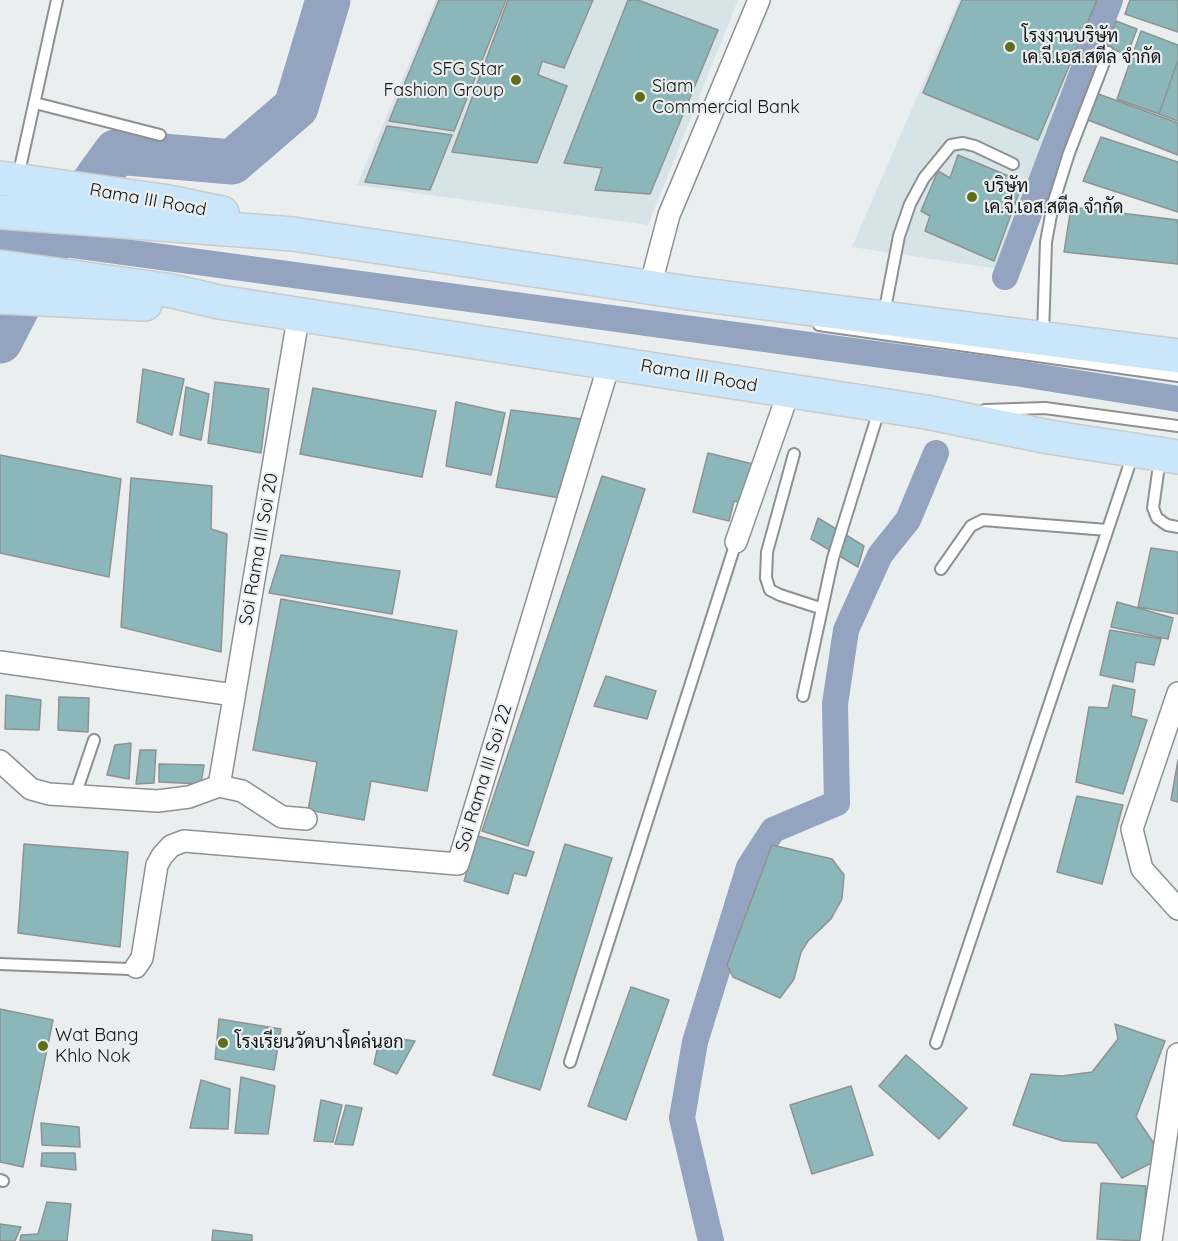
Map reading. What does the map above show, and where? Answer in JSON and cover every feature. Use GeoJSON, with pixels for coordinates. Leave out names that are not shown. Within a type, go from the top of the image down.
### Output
{"type":"FeatureCollection","features":[{"type":"Feature","properties":{"kind":"main road","name":"Rama III Road"},"geometry":{"type":"LineString","coordinates":[[9,179],[53,184],[154,213],[688,293],[1178,356]]}},
{"type":"Feature","properties":{"kind":"main road","name":"Rama III Road"},"geometry":{"type":"LineString","coordinates":[[0,213],[154,213]]}},
{"type":"Feature","properties":{"kind":"main road","name":"Rama III Road"},"geometry":{"type":"LineString","coordinates":[[0,267],[172,291],[219,302],[610,361],[789,392],[926,412],[1157,454]]}},
{"type":"Feature","properties":{"kind":"main road","name":"Rama III Road"},"geometry":{"type":"LineString","coordinates":[[0,297],[106,303],[219,302]]}},
{"type":"Feature","properties":{"kind":"street"},"geometry":{"type":"LineString","coordinates":[[650,287],[669,215],[759,0]]}},
{"type":"Feature","properties":{"kind":"street","name":"Soi Rama III Soi 20"},"geometry":{"type":"LineString","coordinates":[[219,786],[299,313]]}},
{"type":"Feature","properties":{"kind":"street","name":"Soi Rama III Soi 22"},"geometry":{"type":"LineString","coordinates":[[136,967],[142,958],[157,866],[171,846],[184,841],[458,864],[610,361]]}},
{"type":"Feature","properties":{"kind":"street"},"geometry":{"type":"LineString","coordinates":[[736,543],[789,392]]}},
{"type":"Feature","properties":{"kind":"street"},"geometry":{"type":"LineString","coordinates":[[0,662],[234,695]]}},
{"type":"Feature","properties":{"kind":"street"},"geometry":{"type":"LineString","coordinates":[[1178,693],[1132,829],[1142,869],[1178,909]]}},
{"type":"Feature","properties":{"kind":"street"},"geometry":{"type":"LineString","coordinates":[[0,761],[31,789],[50,794],[158,801],[189,797],[219,786],[243,791],[282,817],[306,819]]}},
{"type":"Feature","properties":{"kind":"street"},"geometry":{"type":"LineString","coordinates":[[1151,1241],[1178,1054]]}},
{"type":"Feature","properties":{"kind":"lane"},"geometry":{"type":"LineString","coordinates":[[9,179],[35,103],[57,0]]}},
{"type":"Feature","properties":{"kind":"lane"},"geometry":{"type":"LineString","coordinates":[[1042,338],[1046,242],[1053,204],[1069,153],[1108,52]]}},
{"type":"Feature","properties":{"kind":"lane"},"geometry":{"type":"LineString","coordinates":[[35,103],[160,135]]}},
{"type":"Feature","properties":{"kind":"lane"},"geometry":{"type":"LineString","coordinates":[[884,318],[898,236],[910,204],[924,178],[951,145],[963,143],[975,146],[1013,164]]}},
{"type":"Feature","properties":{"kind":"lane"},"geometry":{"type":"LineString","coordinates":[[688,293],[788,317]]}},
{"type":"Feature","properties":{"kind":"lane"},"geometry":{"type":"LineString","coordinates":[[810,323],[832,328],[1178,376]]}},
{"type":"Feature","properties":{"kind":"lane"},"geometry":{"type":"LineString","coordinates":[[803,696],[820,609],[833,558],[880,406]]}},
{"type":"Feature","properties":{"kind":"lane"},"geometry":{"type":"LineString","coordinates":[[926,412],[1045,408],[1178,426]]}},
{"type":"Feature","properties":{"kind":"lane"},"geometry":{"type":"LineString","coordinates":[[794,454],[767,552],[766,578],[770,590],[780,596],[820,609]]}},
{"type":"Feature","properties":{"kind":"lane"},"geometry":{"type":"LineString","coordinates":[[1157,454],[1153,508],[1157,518],[1167,525],[1178,527]]}},
{"type":"Feature","properties":{"kind":"lane"},"geometry":{"type":"LineString","coordinates":[[936,1043],[1107,530],[1157,454]]}},
{"type":"Feature","properties":{"kind":"lane"},"geometry":{"type":"LineString","coordinates":[[941,569],[971,526],[983,520],[1107,530]]}},
{"type":"Feature","properties":{"kind":"lane"},"geometry":{"type":"LineString","coordinates":[[570,1062],[736,543]]}},
{"type":"Feature","properties":{"kind":"lane"},"geometry":{"type":"LineString","coordinates":[[75,796],[94,740]]}},
{"type":"Feature","properties":{"kind":"lane"},"geometry":{"type":"LineString","coordinates":[[0,964],[129,969],[136,967]]}},
{"type":"Feature","properties":{"kind":"shaded area"},"geometry":{"type":"Polygon","coordinates":[[[436,0],[738,0],[648,225],[357,185],[436,0]]]}},
{"type":"Feature","properties":{"kind":"shaded area"},"geometry":{"type":"Polygon","coordinates":[[[959,0],[1102,0],[1048,152],[999,269],[852,247],[959,0]]]}},
{"type":"Feature","properties":{"kind":"building"},"geometry":{"type":"Polygon","coordinates":[[[439,0],[506,0],[454,131],[389,121],[439,0]]]}},
{"type":"Feature","properties":{"kind":"building","name":"SFG Star Fashion Group"},"geometry":{"type":"Polygon","coordinates":[[[508,0],[593,0],[564,68],[542,61],[538,75],[567,86],[537,163],[452,152],[508,0]]]}},
{"type":"Feature","properties":{"kind":"building","name":"Siam Commercial Bank"},"geometry":{"type":"Polygon","coordinates":[[[628,0],[638,0],[718,30],[650,194],[595,190],[602,168],[564,163],[628,0]]]}},
{"type":"Feature","properties":{"kind":"building","name":"โรงงานบริษัท เค.จี.เอส.สตีล จำกัด"},"geometry":{"type":"Polygon","coordinates":[[[962,0],[1097,0],[1038,140],[923,93],[962,0]]]}},
{"type":"Feature","properties":{"kind":"building"},"geometry":{"type":"Polygon","coordinates":[[[1130,0],[1178,0],[1178,32],[1125,14],[1130,0]]]}},
{"type":"Feature","properties":{"kind":"building"},"geometry":{"type":"Polygon","coordinates":[[[1116,21],[1137,29],[1127,55],[1106,46],[1116,21]]]}},
{"type":"Feature","properties":{"kind":"building"},"geometry":{"type":"Polygon","coordinates":[[[1141,31],[1178,45],[1178,60],[1159,114],[1117,99],[1141,31]]]}},
{"type":"Feature","properties":{"kind":"building"},"geometry":{"type":"Polygon","coordinates":[[[1178,60],[1178,121],[1159,114],[1178,60]]]}},
{"type":"Feature","properties":{"kind":"building"},"geometry":{"type":"Polygon","coordinates":[[[1093,92],[1178,123],[1178,155],[1083,118],[1093,92]]]}},
{"type":"Feature","properties":{"kind":"building"},"geometry":{"type":"Polygon","coordinates":[[[387,126],[452,135],[430,190],[365,182],[387,126]]]}},
{"type":"Feature","properties":{"kind":"building"},"geometry":{"type":"Polygon","coordinates":[[[1101,137],[1178,162],[1178,212],[1083,181],[1101,137]]]}},
{"type":"Feature","properties":{"kind":"building","name":"บริษัท เค.จี.เอส.สตีล จำกัด"},"geometry":{"type":"Polygon","coordinates":[[[958,155],[1023,182],[994,261],[925,231],[930,216],[921,211],[938,171],[950,178],[958,155]]]}},
{"type":"Feature","properties":{"kind":"building"},"geometry":{"type":"Polygon","coordinates":[[[1071,207],[1178,220],[1178,264],[1064,252],[1071,207]]]}},
{"type":"Feature","properties":{"kind":"building"},"geometry":{"type":"Polygon","coordinates":[[[143,369],[184,379],[172,435],[137,422],[143,369]]]}},
{"type":"Feature","properties":{"kind":"building"},"geometry":{"type":"Polygon","coordinates":[[[215,382],[269,389],[261,453],[208,443],[215,382]]]}},
{"type":"Feature","properties":{"kind":"building"},"geometry":{"type":"Polygon","coordinates":[[[186,387],[209,394],[201,440],[180,435],[186,387]]]}},
{"type":"Feature","properties":{"kind":"building"},"geometry":{"type":"Polygon","coordinates":[[[313,388],[436,411],[422,477],[300,454],[313,388]]]}},
{"type":"Feature","properties":{"kind":"building"},"geometry":{"type":"Polygon","coordinates":[[[456,402],[505,413],[491,475],[446,466],[456,402]]]}},
{"type":"Feature","properties":{"kind":"building"},"geometry":{"type":"Polygon","coordinates":[[[511,410],[582,419],[560,498],[496,487],[511,410]]]}},
{"type":"Feature","properties":{"kind":"building"},"geometry":{"type":"Polygon","coordinates":[[[708,453],[753,464],[743,503],[734,501],[729,521],[693,512],[708,453]]]}},
{"type":"Feature","properties":{"kind":"building"},"geometry":{"type":"Polygon","coordinates":[[[0,455],[121,479],[109,577],[0,553],[0,455]]]}},
{"type":"Feature","properties":{"kind":"building"},"geometry":{"type":"Polygon","coordinates":[[[602,476],[645,489],[528,846],[482,831],[602,476]]]}},
{"type":"Feature","properties":{"kind":"building"},"geometry":{"type":"Polygon","coordinates":[[[131,478],[212,486],[211,529],[227,534],[221,652],[121,627],[131,478]]]}},
{"type":"Feature","properties":{"kind":"building"},"geometry":{"type":"Polygon","coordinates":[[[818,518],[864,546],[858,567],[811,539],[818,518]]]}},
{"type":"Feature","properties":{"kind":"building"},"geometry":{"type":"Polygon","coordinates":[[[1151,548],[1178,552],[1178,614],[1138,607],[1151,548]]]}},
{"type":"Feature","properties":{"kind":"building"},"geometry":{"type":"Polygon","coordinates":[[[281,555],[400,571],[392,614],[269,593],[281,555]]]}},
{"type":"Feature","properties":{"kind":"building"},"geometry":{"type":"Polygon","coordinates":[[[281,599],[457,631],[427,791],[371,781],[364,820],[308,810],[317,762],[253,750],[281,599]]]}},
{"type":"Feature","properties":{"kind":"building"},"geometry":{"type":"Polygon","coordinates":[[[1117,602],[1173,618],[1168,639],[1111,627],[1117,602]]]}},
{"type":"Feature","properties":{"kind":"building"},"geometry":{"type":"Polygon","coordinates":[[[1110,630],[1161,639],[1154,665],[1136,662],[1133,682],[1100,675],[1110,630]]]}},
{"type":"Feature","properties":{"kind":"building"},"geometry":{"type":"Polygon","coordinates":[[[606,676],[656,691],[647,719],[594,706],[606,676]]]}},
{"type":"Feature","properties":{"kind":"building"},"geometry":{"type":"Polygon","coordinates":[[[1113,685],[1135,690],[1131,716],[1147,720],[1123,794],[1076,782],[1089,707],[1108,708],[1113,685]]]}},
{"type":"Feature","properties":{"kind":"building"},"geometry":{"type":"Polygon","coordinates":[[[6,695],[41,700],[39,730],[5,729],[6,695]]]}},
{"type":"Feature","properties":{"kind":"building"},"geometry":{"type":"Polygon","coordinates":[[[59,697],[89,698],[88,732],[58,730],[59,697]]]}},
{"type":"Feature","properties":{"kind":"building"},"geometry":{"type":"Polygon","coordinates":[[[131,743],[129,779],[107,775],[115,745],[131,743]]]}},
{"type":"Feature","properties":{"kind":"building"},"geometry":{"type":"Polygon","coordinates":[[[140,750],[156,750],[154,783],[136,784],[140,750]]]}},
{"type":"Feature","properties":{"kind":"building"},"geometry":{"type":"Polygon","coordinates":[[[1178,760],[1178,802],[1171,800],[1178,760]]]}},
{"type":"Feature","properties":{"kind":"building"},"geometry":{"type":"Polygon","coordinates":[[[159,764],[204,765],[201,784],[159,782],[159,764]]]}},
{"type":"Feature","properties":{"kind":"building"},"geometry":{"type":"Polygon","coordinates":[[[1077,796],[1123,805],[1102,884],[1057,872],[1077,796]]]}},
{"type":"Feature","properties":{"kind":"building"},"geometry":{"type":"Polygon","coordinates":[[[478,836],[534,852],[526,876],[514,873],[508,894],[464,881],[478,836]]]}},
{"type":"Feature","properties":{"kind":"building"},"geometry":{"type":"Polygon","coordinates":[[[24,844],[128,852],[120,947],[18,933],[24,844]]]}},
{"type":"Feature","properties":{"kind":"building"},"geometry":{"type":"Polygon","coordinates":[[[565,844],[612,858],[540,1090],[493,1075],[565,844]]]}},
{"type":"Feature","properties":{"kind":"building"},"geometry":{"type":"Polygon","coordinates":[[[772,845],[832,859],[844,875],[842,899],[831,919],[808,941],[801,952],[794,979],[780,998],[733,977],[727,965],[772,845]]]}},
{"type":"Feature","properties":{"kind":"building"},"geometry":{"type":"Polygon","coordinates":[[[631,987],[669,1000],[626,1120],[588,1106],[631,987]]]}},
{"type":"Feature","properties":{"kind":"building"},"geometry":{"type":"Polygon","coordinates":[[[0,1009],[53,1020],[23,1167],[0,1162],[0,1009]]]}},
{"type":"Feature","properties":{"kind":"building"},"geometry":{"type":"Polygon","coordinates":[[[219,1019],[281,1029],[274,1070],[215,1059],[219,1019]]]}},
{"type":"Feature","properties":{"kind":"building"},"geometry":{"type":"Polygon","coordinates":[[[1115,1024],[1165,1041],[1136,1117],[1163,1157],[1122,1178],[1097,1143],[1063,1141],[1013,1125],[1031,1074],[1062,1076],[1092,1072],[1118,1039],[1115,1024]]]}},
{"type":"Feature","properties":{"kind":"building"},"geometry":{"type":"Polygon","coordinates":[[[380,1036],[415,1041],[397,1074],[374,1064],[380,1036]]]}},
{"type":"Feature","properties":{"kind":"building"},"geometry":{"type":"Polygon","coordinates":[[[906,1055],[967,1108],[939,1139],[879,1086],[906,1055]]]}},
{"type":"Feature","properties":{"kind":"building"},"geometry":{"type":"Polygon","coordinates":[[[241,1077],[275,1086],[268,1134],[235,1133],[241,1077]]]}},
{"type":"Feature","properties":{"kind":"building"},"geometry":{"type":"Polygon","coordinates":[[[201,1080],[230,1089],[228,1129],[190,1128],[201,1080]]]}},
{"type":"Feature","properties":{"kind":"building"},"geometry":{"type":"Polygon","coordinates":[[[851,1086],[873,1155],[812,1174],[790,1105],[851,1086]]]}},
{"type":"Feature","properties":{"kind":"building"},"geometry":{"type":"Polygon","coordinates":[[[321,1100],[342,1105],[333,1142],[314,1141],[321,1100]]]}},
{"type":"Feature","properties":{"kind":"building"},"geometry":{"type":"Polygon","coordinates":[[[346,1105],[362,1108],[353,1145],[335,1144],[346,1105]]]}},
{"type":"Feature","properties":{"kind":"building"},"geometry":{"type":"Polygon","coordinates":[[[41,1123],[79,1127],[80,1147],[42,1145],[41,1123]]]}},
{"type":"Feature","properties":{"kind":"building"},"geometry":{"type":"Polygon","coordinates":[[[42,1153],[75,1153],[76,1170],[41,1166],[42,1153]]]}},
{"type":"Feature","properties":{"kind":"building"},"geometry":{"type":"Polygon","coordinates":[[[1101,1183],[1146,1186],[1142,1241],[1097,1239],[1101,1183]]]}},
{"type":"Feature","properties":{"kind":"building"},"geometry":{"type":"Polygon","coordinates":[[[47,1202],[71,1204],[67,1241],[20,1241],[21,1235],[38,1234],[47,1202]]]}},
{"type":"Feature","properties":{"kind":"building"},"geometry":{"type":"Polygon","coordinates":[[[0,1224],[21,1227],[15,1241],[0,1241],[0,1224]]]}},
{"type":"Feature","properties":{"kind":"building"},"geometry":{"type":"Polygon","coordinates":[[[213,1230],[252,1235],[252,1241],[212,1241],[213,1230]]]}},
{"type":"Feature","properties":{"kind":"waterway"},"geometry":{"type":"LineString","coordinates":[[0,341],[51,242],[116,152],[232,162],[296,107],[328,0]]}},
{"type":"Feature","properties":{"kind":"waterway"},"geometry":{"type":"LineString","coordinates":[[1005,277],[1110,0]]}},
{"type":"Feature","properties":{"kind":"waterway"},"geometry":{"type":"LineString","coordinates":[[0,239],[51,242],[1015,373],[1178,399]]}},
{"type":"Feature","properties":{"kind":"waterway"},"geometry":{"type":"LineString","coordinates":[[711,1241],[682,1118],[695,1042],[749,867],[773,830],[837,803],[835,704],[846,630],[880,555],[908,520],[936,453]]}},
{"type":"Feature","properties":{"kind":"place","name":"โรงงานบริษัท เค.จี.เอส.สตีล จำกัด"},"geometry":{"type":"Point","coordinates":[1010,47]}},
{"type":"Feature","properties":{"kind":"place","name":"SFG Star Fashion Group"},"geometry":{"type":"Point","coordinates":[516,80]}},
{"type":"Feature","properties":{"kind":"place","name":"Siam Commercial Bank"},"geometry":{"type":"Point","coordinates":[640,97]}},
{"type":"Feature","properties":{"kind":"place","name":"บริษัท เค.จี.เอส.สตีล จำกัด"},"geometry":{"type":"Point","coordinates":[972,197]}},
{"type":"Feature","properties":{"kind":"place","name":"โรงเรียนวัดบางโคล่นอก"},"geometry":{"type":"Point","coordinates":[223,1043]}},
{"type":"Feature","properties":{"kind":"place","name":"Wat Bang Khlo Nok"},"geometry":{"type":"Point","coordinates":[43,1046]}}]}
